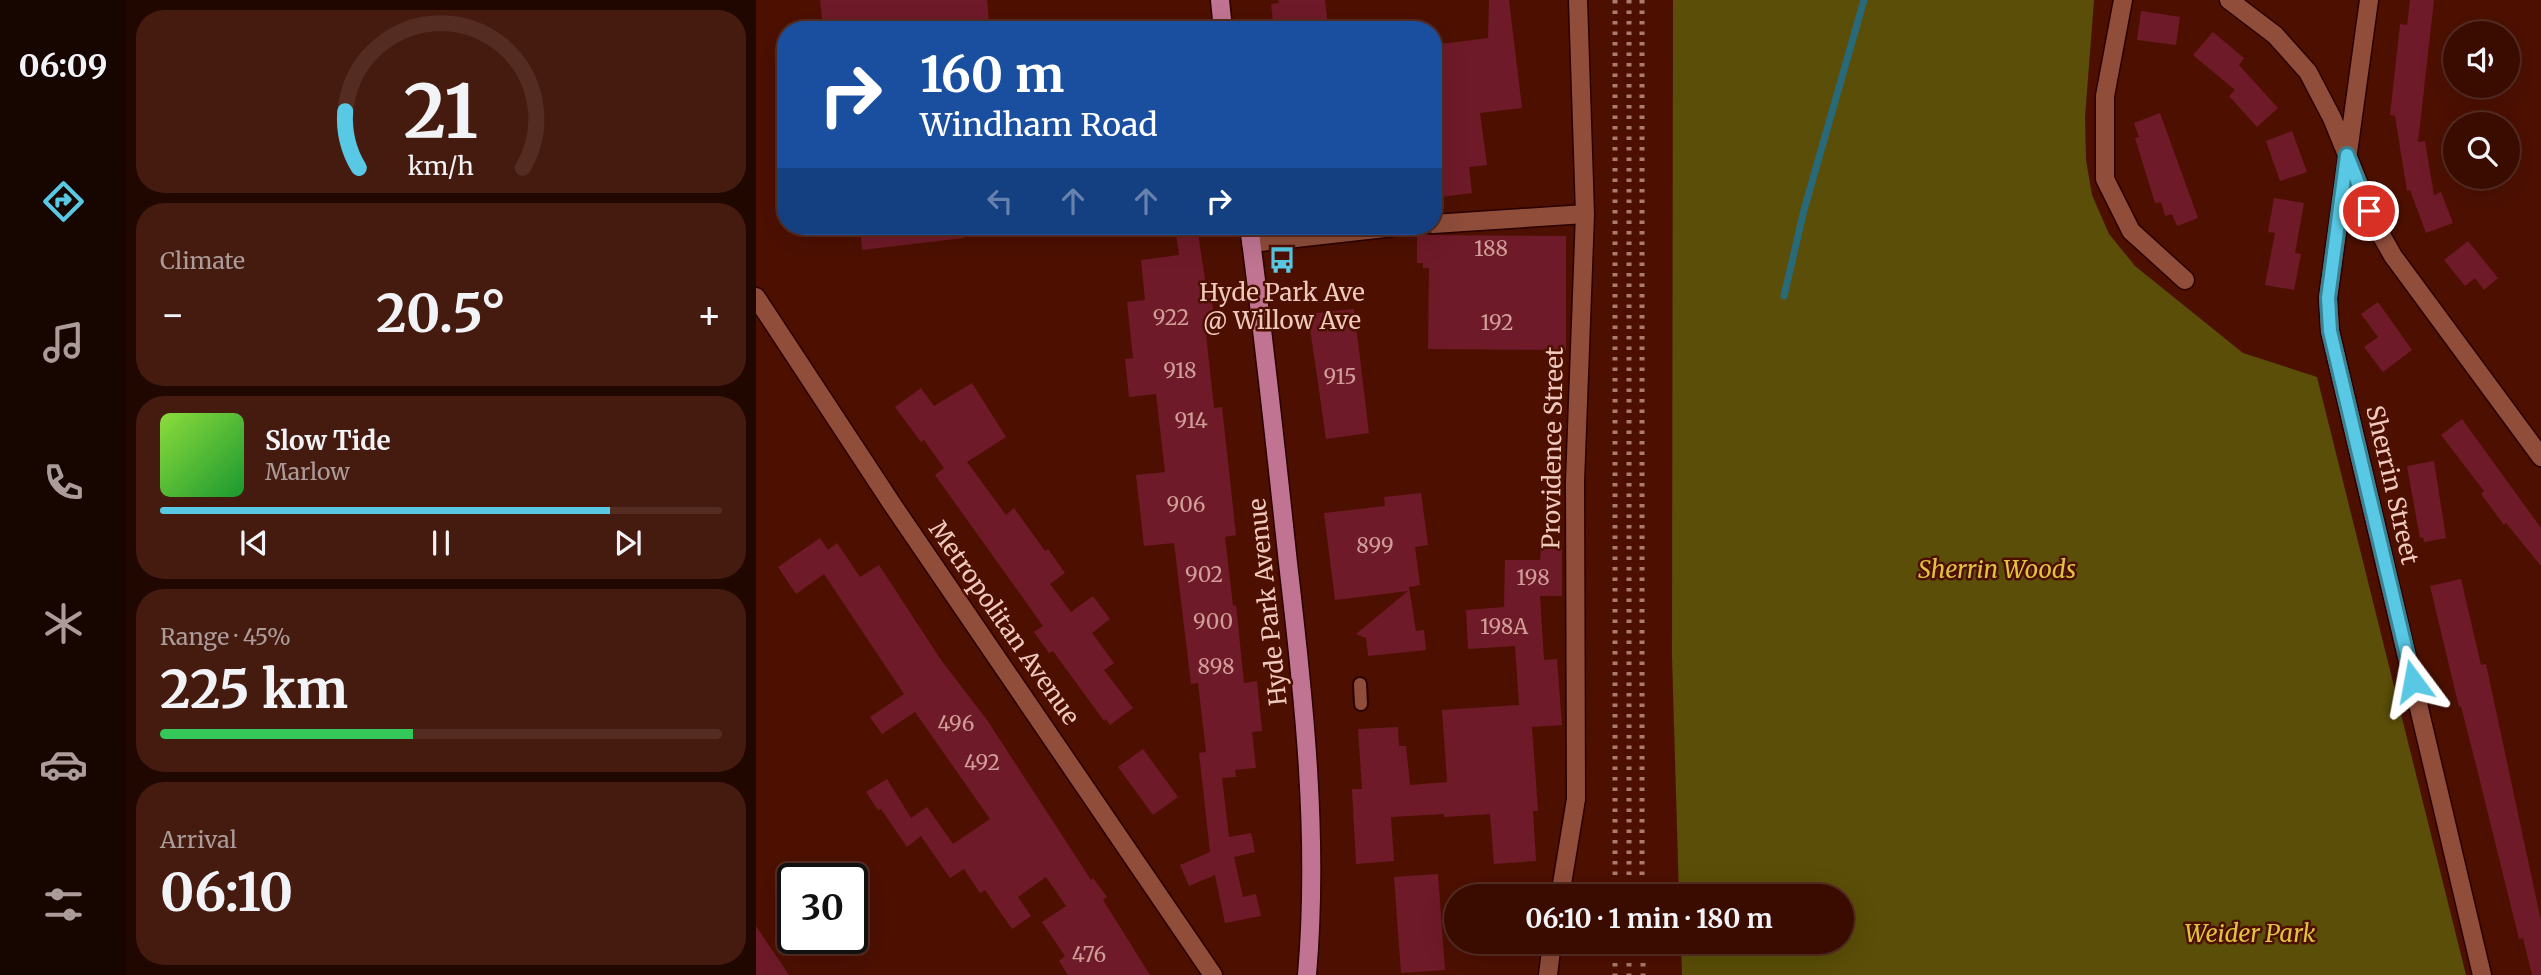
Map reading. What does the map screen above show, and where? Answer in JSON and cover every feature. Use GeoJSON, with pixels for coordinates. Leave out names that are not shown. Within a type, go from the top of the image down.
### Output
{"type":"FeatureCollection","features":[{"type":"Feature","properties":{"kind":"main road"},"geometry":{"type":"LineString","coordinates":[[1220,0],[1222,21]]}},
{"type":"Feature","properties":{"kind":"main road","name":"Hyde Park Avenue"},"geometry":{"type":"LineString","coordinates":[[1250,235],[1305,710],[1310,909],[1307,975]]}},
{"type":"Feature","properties":{"kind":"street","name":"Providence Street"},"geometry":{"type":"LineString","coordinates":[[1562,884],[1576,799],[1575,482],[1585,214],[1578,0]]}},
{"type":"Feature","properties":{"kind":"street"},"geometry":{"type":"LineString","coordinates":[[2123,0],[2105,96],[2105,179],[2131,231],[2185,280]]}},
{"type":"Feature","properties":{"kind":"street"},"geometry":{"type":"LineString","coordinates":[[2229,0],[2275,35],[2308,72],[2321,93],[2376,226],[2409,280],[2541,457]]}},
{"type":"Feature","properties":{"kind":"street","name":"Sherrin Street"},"geometry":{"type":"LineString","coordinates":[[2369,0],[2328,298],[2330,331],[2482,975]]}},
{"type":"Feature","properties":{"kind":"street"},"geometry":{"type":"LineString","coordinates":[[1442,223],[1585,214]]}},
{"type":"Feature","properties":{"kind":"street","name":"Metropolitan Avenue"},"geometry":{"type":"LineString","coordinates":[[756,297],[892,504],[1213,975]]}},
{"type":"Feature","properties":{"kind":"street"},"geometry":{"type":"LineString","coordinates":[[1548,975],[1551,954]]}},
{"type":"Feature","properties":{"kind":"lane"},"geometry":{"type":"LineString","coordinates":[[1360,684],[1361,704]]}},
{"type":"Feature","properties":{"kind":"green space","name":"Sherrin Woods"},"geometry":{"type":"Polygon","coordinates":[[[1673,0],[2094,0],[2085,117],[2086,160],[2092,195],[2109,234],[2135,266],[2243,353],[2317,377],[2466,975],[1682,975],[1681,954],[1854,954],[1854,884],[1679,884],[1672,656],[1673,0]]]}},
{"type":"Feature","properties":{"kind":"building"},"geometry":{"type":"Polygon","coordinates":[[[820,0],[987,0],[989,21],[822,21],[820,0]]]}},
{"type":"Feature","properties":{"kind":"building"},"geometry":{"type":"Polygon","coordinates":[[[1278,0],[1325,0],[1328,21],[1273,21],[1271,4],[1279,3],[1278,0]]]}},
{"type":"Feature","properties":{"kind":"building"},"geometry":{"type":"Polygon","coordinates":[[[1489,0],[1509,0],[1522,108],[1480,113],[1487,165],[1469,167],[1472,193],[1442,197],[1442,44],[1488,38],[1489,0]]]}},
{"type":"Feature","properties":{"kind":"building"},"geometry":{"type":"Polygon","coordinates":[[[2410,0],[2434,0],[2418,142],[2425,141],[2434,195],[2441,192],[2453,223],[2426,233],[2410,190],[2407,191],[2395,116],[2390,115],[2400,24],[2407,25],[2410,0]]]}},
{"type":"Feature","properties":{"kind":"building"},"geometry":{"type":"Polygon","coordinates":[[[2141,11],[2180,17],[2176,45],[2137,40],[2141,11]]]}},
{"type":"Feature","properties":{"kind":"building"},"geometry":{"type":"Polygon","coordinates":[[[2213,32],[2244,58],[2239,65],[2278,108],[2257,127],[2229,96],[2235,90],[2193,55],[2213,32]]]}},
{"type":"Feature","properties":{"kind":"building"},"geometry":{"type":"Polygon","coordinates":[[[2160,113],[2198,218],[2177,226],[2172,214],[2165,216],[2161,202],[2155,203],[2135,138],[2139,137],[2134,123],[2160,113]]]}},
{"type":"Feature","properties":{"kind":"building"},"geometry":{"type":"Polygon","coordinates":[[[2292,131],[2307,172],[2280,181],[2266,141],[2292,131]]]}},
{"type":"Feature","properties":{"kind":"building"},"geometry":{"type":"Polygon","coordinates":[[[2274,198],[2304,203],[2295,253],[2301,254],[2294,290],[2265,285],[2275,233],[2268,232],[2274,198]]]}},
{"type":"Feature","properties":{"kind":"building"},"geometry":{"type":"Polygon","coordinates":[[[861,235],[964,235],[964,238],[862,250],[861,235]]]}},
{"type":"Feature","properties":{"kind":"building"},"geometry":{"type":"Polygon","coordinates":[[[1176,235],[1198,235],[1207,293],[1211,293],[1216,333],[1206,334],[1214,408],[1222,407],[1236,535],[1225,537],[1233,606],[1236,605],[1244,683],[1257,681],[1262,731],[1252,732],[1256,768],[1235,770],[1236,777],[1222,778],[1229,837],[1251,833],[1255,852],[1234,857],[1243,897],[1256,894],[1261,916],[1225,923],[1215,875],[1189,886],[1180,865],[1210,852],[1199,753],[1206,752],[1198,683],[1191,684],[1174,543],[1144,546],[1136,475],[1165,472],[1156,394],[1129,397],[1125,359],[1133,358],[1127,302],[1145,300],[1141,260],[1179,255],[1176,235]]]}},
{"type":"Feature","properties":{"kind":"building"},"geometry":{"type":"Polygon","coordinates":[[[1417,235],[1566,236],[1566,350],[1428,349],[1429,268],[1423,268],[1423,263],[1417,263],[1417,235]]]}},
{"type":"Feature","properties":{"kind":"building"},"geometry":{"type":"Polygon","coordinates":[[[2468,241],[2498,278],[2484,290],[2475,278],[2465,286],[2444,260],[2468,241]]]}},
{"type":"Feature","properties":{"kind":"building"},"geometry":{"type":"Polygon","coordinates":[[[2378,302],[2412,350],[2383,372],[2364,347],[2378,337],[2361,314],[2378,302]]]}},
{"type":"Feature","properties":{"kind":"building"},"geometry":{"type":"Polygon","coordinates":[[[1354,309],[1369,433],[1326,439],[1308,314],[1354,309]]]}},
{"type":"Feature","properties":{"kind":"building"},"geometry":{"type":"Polygon","coordinates":[[[972,383],[1006,437],[967,462],[1006,515],[1014,508],[1045,551],[1048,549],[1065,573],[1050,584],[1071,612],[1093,596],[1110,619],[1092,633],[1114,663],[1104,670],[1133,708],[1110,725],[1106,719],[1104,721],[1053,651],[1049,653],[1034,632],[1043,626],[935,475],[944,468],[895,407],[921,388],[934,406],[972,383]]]}},
{"type":"Feature","properties":{"kind":"building"},"geometry":{"type":"Polygon","coordinates":[[[2462,419],[2541,528],[2541,566],[2506,523],[2504,525],[2481,494],[2484,491],[2441,435],[2462,419]]]}},
{"type":"Feature","properties":{"kind":"building"},"geometry":{"type":"Polygon","coordinates":[[[2434,461],[2446,538],[2424,542],[2423,537],[2420,538],[2407,466],[2434,461]]]}},
{"type":"Feature","properties":{"kind":"building"},"geometry":{"type":"Polygon","coordinates":[[[1421,493],[1428,545],[1415,547],[1420,585],[1409,587],[1416,631],[1424,630],[1426,650],[1368,656],[1366,638],[1356,634],[1408,591],[1335,600],[1324,513],[1385,506],[1384,497],[1421,493]]]}},
{"type":"Feature","properties":{"kind":"building"},"geometry":{"type":"Polygon","coordinates":[[[820,538],[828,550],[837,543],[860,577],[879,565],[941,660],[987,720],[1091,880],[1093,878],[1107,897],[1103,900],[1150,975],[1068,975],[1059,961],[1065,956],[1042,922],[1066,906],[1046,877],[1018,897],[1031,916],[1012,929],[985,890],[980,893],[964,869],[950,878],[921,836],[907,847],[881,809],[878,810],[866,792],[887,779],[911,818],[927,807],[953,844],[990,819],[915,712],[882,734],[870,717],[904,694],[824,574],[796,594],[778,567],[820,538]]]}},
{"type":"Feature","properties":{"kind":"building"},"geometry":{"type":"Polygon","coordinates":[[[1541,549],[1562,549],[1562,596],[1540,596],[1544,660],[1557,659],[1562,725],[1532,727],[1538,811],[1533,811],[1536,861],[1494,864],[1490,814],[1444,817],[1444,814],[1391,817],[1394,861],[1356,864],[1352,789],[1362,789],[1358,729],[1398,727],[1399,746],[1406,746],[1410,785],[1447,782],[1442,710],[1519,705],[1515,646],[1468,649],[1466,610],[1504,607],[1505,560],[1540,560],[1541,549]]]}},
{"type":"Feature","properties":{"kind":"building"},"geometry":{"type":"Polygon","coordinates":[[[2461,579],[2481,665],[2486,664],[2541,921],[2541,975],[2532,975],[2523,938],[2519,939],[2430,586],[2461,579]]]}},
{"type":"Feature","properties":{"kind":"building"},"geometry":{"type":"Polygon","coordinates":[[[1143,749],[1178,797],[1153,815],[1118,767],[1143,749]]]}},
{"type":"Feature","properties":{"kind":"building"},"geometry":{"type":"Polygon","coordinates":[[[1438,874],[1445,970],[1401,973],[1394,877],[1438,874]]]}},
{"type":"Feature","properties":{"kind":"building"},"geometry":{"type":"Polygon","coordinates":[[[756,926],[789,975],[756,975],[756,926]]]}},
{"type":"Feature","properties":{"kind":"waterway"},"geometry":{"type":"LineString","coordinates":[[1784,296],[1804,210],[1864,0]]}},
{"type":"Feature","properties":{"kind":"railway"},"geometry":{"type":"LineString","coordinates":[[1615,0],[1615,884]]}},
{"type":"Feature","properties":{"kind":"railway"},"geometry":{"type":"LineString","coordinates":[[1629,0],[1629,884]]}},
{"type":"Feature","properties":{"kind":"railway"},"geometry":{"type":"LineString","coordinates":[[1642,0],[1642,884]]}},
{"type":"Feature","properties":{"kind":"railway"},"geometry":{"type":"LineString","coordinates":[[1615,954],[1615,975]]}},
{"type":"Feature","properties":{"kind":"railway"},"geometry":{"type":"LineString","coordinates":[[1629,954],[1629,975]]}},
{"type":"Feature","properties":{"kind":"railway"},"geometry":{"type":"LineString","coordinates":[[1643,954],[1643,975]]}},
{"type":"Feature","properties":{"kind":"place","name":"Hyde Park Ave @ Willow Ave"},"geometry":{"type":"Point","coordinates":[1282,260]}},
{"type":"Feature","properties":{"kind":"route"},"geometry":{"type":"LineString","coordinates":[[2369,211],[2347,155],[2328,298],[2330,331],[2413,681]]}},
{"type":"Feature","properties":{"kind":"park label","name":"Weider Park"},"geometry":{"type":"Point","coordinates":[2250,934]}}]}
